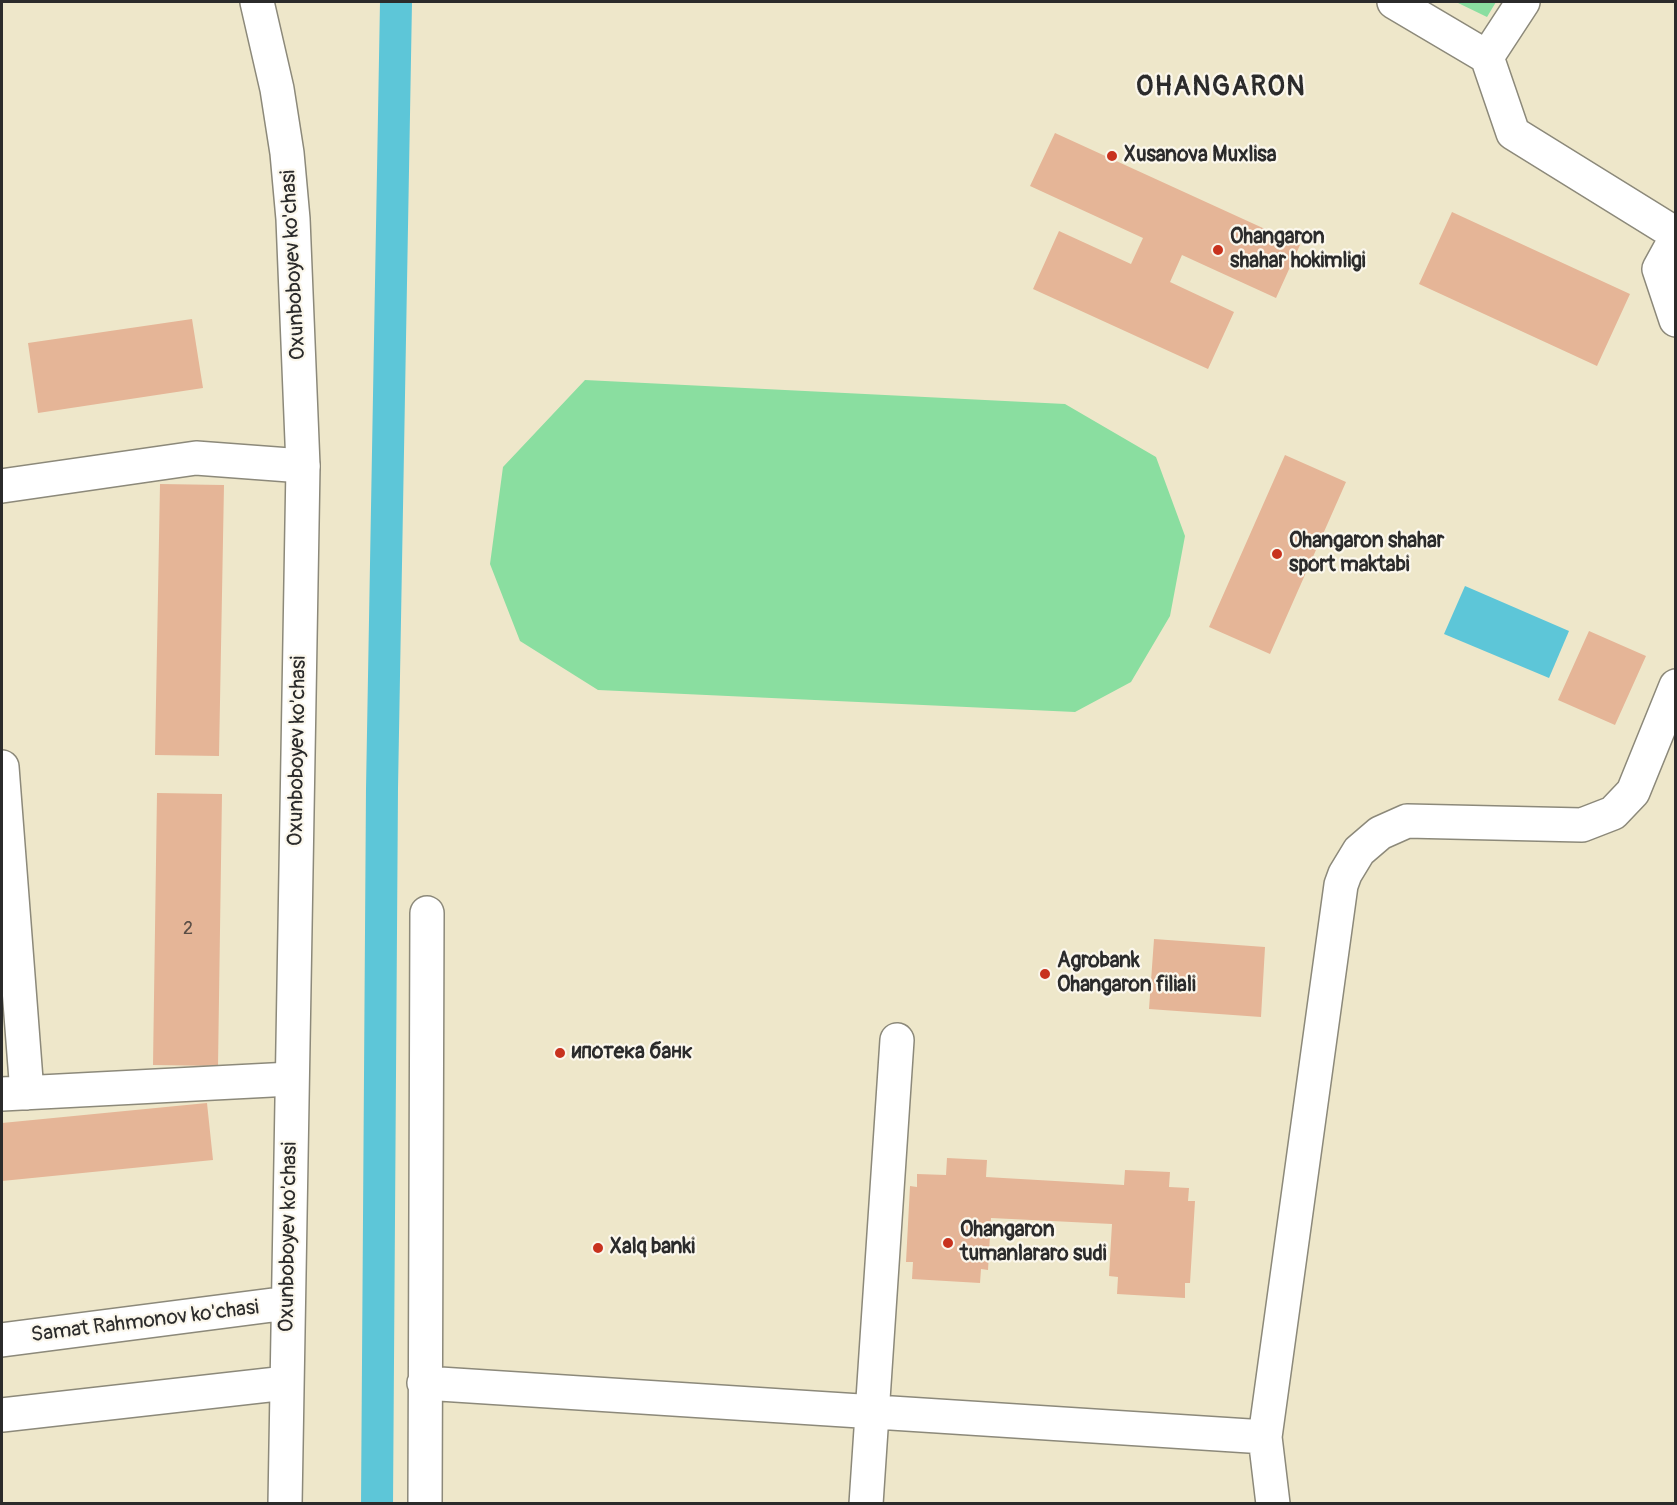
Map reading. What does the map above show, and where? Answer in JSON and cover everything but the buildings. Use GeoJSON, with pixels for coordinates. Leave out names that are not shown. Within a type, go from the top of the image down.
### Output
{"type":"FeatureCollection","features":[{"type":"Feature","properties":{"kind":"street","name":"Oxunboboyev ko'chasi"},"geometry":{"type":"LineString","coordinates":[[256,2],[275,78],[287,153],[293,219],[303,466],[285,1503]]}},
{"type":"Feature","properties":{"kind":"street"},"geometry":{"type":"LineString","coordinates":[[1394,2],[1487,57],[1513,133],[1676,236],[1659,270],[1676,320]]}},
{"type":"Feature","properties":{"kind":"street"},"geometry":{"type":"LineString","coordinates":[[1487,57],[1523,2]]}},
{"type":"Feature","properties":{"kind":"street"},"geometry":{"type":"LineString","coordinates":[[2,486],[196,458],[303,466]]}},
{"type":"Feature","properties":{"kind":"street"},"geometry":{"type":"LineString","coordinates":[[1273,1503],[1265,1437],[1341,885],[1351,862],[1380,833],[1407,821],[1582,825],[1613,813],[1633,792],[1676,686]]}},
{"type":"Feature","properties":{"kind":"street"},"geometry":{"type":"LineString","coordinates":[[2,767],[14,1093],[291,1078]]}},
{"type":"Feature","properties":{"kind":"street"},"geometry":{"type":"LineString","coordinates":[[425,1503],[428,913]]}},
{"type":"Feature","properties":{"kind":"street"},"geometry":{"type":"LineString","coordinates":[[866,1503],[870,1412],[897,1040]]}},
{"type":"Feature","properties":{"kind":"street","name":"Samat Rahmonov ko'chasi"},"geometry":{"type":"LineString","coordinates":[[2,1341],[288,1303]]}},
{"type":"Feature","properties":{"kind":"street"},"geometry":{"type":"LineString","coordinates":[[2,1415],[286,1383]]}},
{"type":"Feature","properties":{"kind":"street"},"geometry":{"type":"LineString","coordinates":[[424,1383],[1265,1437]]}},
{"type":"Feature","properties":{"kind":"green space"},"geometry":{"type":"Polygon","coordinates":[[[1456,2],[1496,2],[1487,17],[1456,2]]]}},
{"type":"Feature","properties":{"kind":"green space"},"geometry":{"type":"Polygon","coordinates":[[[585,380],[1065,404],[1156,457],[1185,536],[1170,616],[1131,682],[1075,712],[598,690],[520,641],[490,564],[503,467],[585,380]]]}},
{"type":"Feature","properties":{"kind":"water"},"geometry":{"type":"Polygon","coordinates":[[[1465,586],[1569,631],[1549,678],[1444,634],[1465,586]]]}},
{"type":"Feature","properties":{"kind":"waterway"},"geometry":{"type":"LineString","coordinates":[[377,1504],[382,788],[396,2]]}},
{"type":"Feature","properties":{"kind":"place","name":"Xusanova Muxlisa"},"geometry":{"type":"Point","coordinates":[1112,156]}},
{"type":"Feature","properties":{"kind":"place","name":"Ohangaron shahar hokimligi"},"geometry":{"type":"Point","coordinates":[1218,250]}},
{"type":"Feature","properties":{"kind":"place","name":"Ohangaron shahar sport maktabi"},"geometry":{"type":"Point","coordinates":[1277,554]}},
{"type":"Feature","properties":{"kind":"place","name":"Agrobank Ohangaron filiali"},"geometry":{"type":"Point","coordinates":[1045,974]}},
{"type":"Feature","properties":{"kind":"place","name":"ипотека банк"},"geometry":{"type":"Point","coordinates":[560,1053]}},
{"type":"Feature","properties":{"kind":"place","name":"Ohangaron tumanlararo sudi"},"geometry":{"type":"Point","coordinates":[948,1243]}},
{"type":"Feature","properties":{"kind":"place","name":"Xalq banki"},"geometry":{"type":"Point","coordinates":[598,1248]}},
{"type":"Feature","properties":{"kind":"district","name":"OHANGARON"},"geometry":{"type":"Point","coordinates":[1221,88]}}]}
